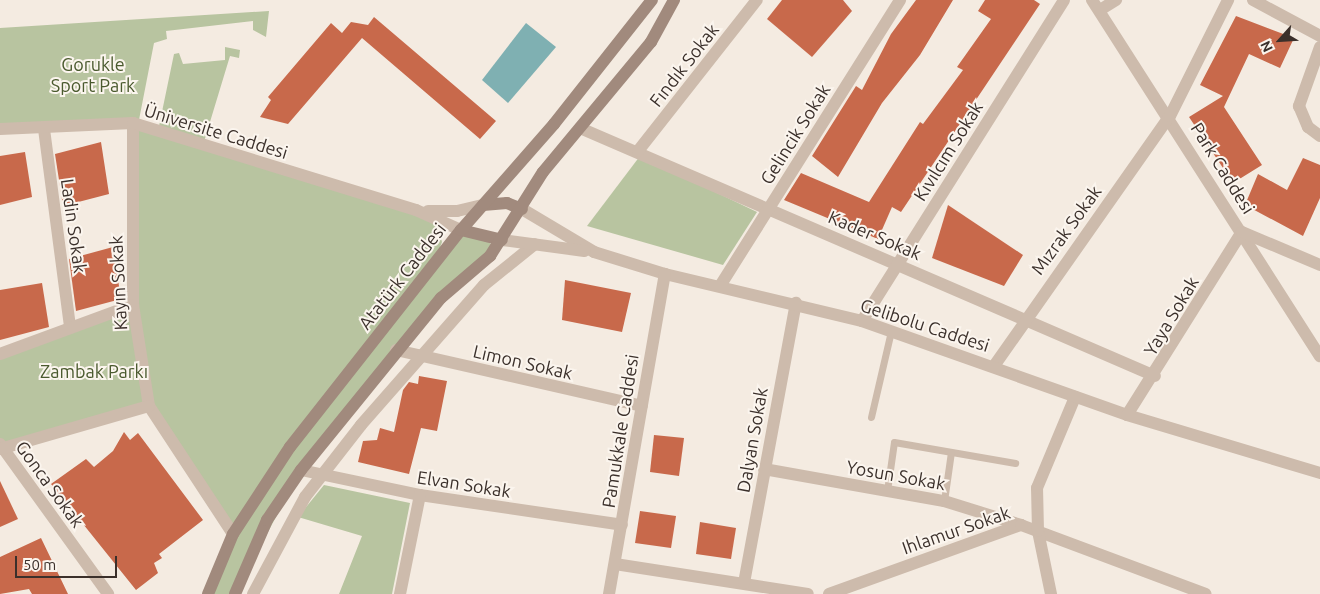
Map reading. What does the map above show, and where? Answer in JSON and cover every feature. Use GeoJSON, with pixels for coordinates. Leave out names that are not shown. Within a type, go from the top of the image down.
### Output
{"type":"FeatureCollection","features":[{"type":"Feature","properties":{"kind":"main road","name":"Atatürk Caddesi"},"geometry":{"type":"LineString","coordinates":[[208,594],[233,534],[290,447],[461,230],[652,0]]}},
{"type":"Feature","properties":{"kind":"main road"},"geometry":{"type":"LineString","coordinates":[[234,594],[267,520],[300,470],[396,350],[441,298],[502,240],[543,172],[651,42],[674,0]]}},
{"type":"Feature","properties":{"kind":"main road"},"geometry":{"type":"LineString","coordinates":[[483,205],[501,202],[522,209]]}},
{"type":"Feature","properties":{"kind":"main road"},"geometry":{"type":"LineString","coordinates":[[461,230],[502,240]]}},
{"type":"Feature","properties":{"kind":"street","name":"Fındık Sokak"},"geometry":{"type":"LineString","coordinates":[[638,151],[757,0]]}},
{"type":"Feature","properties":{"kind":"street","name":"Gelincik Sokak"},"geometry":{"type":"LineString","coordinates":[[720,286],[900,0]]}},
{"type":"Feature","properties":{"kind":"street","name":"Kıvılcım Sokak"},"geometry":{"type":"LineString","coordinates":[[862,321],[1064,0]]}},
{"type":"Feature","properties":{"kind":"street"},"geometry":{"type":"LineString","coordinates":[[1096,5],[1116,0]]}},
{"type":"Feature","properties":{"kind":"street","name":"Mızrak Sokak"},"geometry":{"type":"LineString","coordinates":[[994,366],[1025,318],[1170,116],[1228,0]]}},
{"type":"Feature","properties":{"kind":"street"},"geometry":{"type":"LineString","coordinates":[[1253,0],[1320,36]]}},
{"type":"Feature","properties":{"kind":"street","name":"Park Caddesi"},"geometry":{"type":"LineString","coordinates":[[1096,5],[1170,116],[1320,356]]}},
{"type":"Feature","properties":{"kind":"street"},"geometry":{"type":"LineString","coordinates":[[1320,47],[1299,106],[1308,127],[1320,136]]}},
{"type":"Feature","properties":{"kind":"street","name":"Üniversite Caddesi"},"geometry":{"type":"LineString","coordinates":[[0,129],[44,129],[133,123],[416,210]]}},
{"type":"Feature","properties":{"kind":"street","name":"Kayın Sokak"},"geometry":{"type":"LineString","coordinates":[[133,123],[133,305],[149,406],[233,534]]}},
{"type":"Feature","properties":{"kind":"street","name":"Kader Sokak"},"geometry":{"type":"LineString","coordinates":[[580,128],[638,151],[1156,376]]}},
{"type":"Feature","properties":{"kind":"street","name":"Ladin Sokak"},"geometry":{"type":"LineString","coordinates":[[44,129],[70,327]]}},
{"type":"Feature","properties":{"kind":"street"},"geometry":{"type":"LineString","coordinates":[[416,210],[444,213],[483,205]]}},
{"type":"Feature","properties":{"kind":"street","name":"Gelibolu Caddesi"},"geometry":{"type":"LineString","coordinates":[[522,209],[594,252],[665,274],[796,303],[862,321],[994,366],[1127,415],[1320,473]]}},
{"type":"Feature","properties":{"kind":"street"},"geometry":{"type":"LineString","coordinates":[[416,210],[461,230]]}},
{"type":"Feature","properties":{"kind":"street"},"geometry":{"type":"LineString","coordinates":[[1242,232],[1320,266]]}},
{"type":"Feature","properties":{"kind":"street","name":"Yaya Sokak"},"geometry":{"type":"LineString","coordinates":[[1127,415],[1156,376],[1242,232]]}},
{"type":"Feature","properties":{"kind":"street"},"geometry":{"type":"LineString","coordinates":[[502,240],[594,252]]}},
{"type":"Feature","properties":{"kind":"street"},"geometry":{"type":"LineString","coordinates":[[253,594],[305,497],[325,475],[361,425],[484,285],[535,244]]}},
{"type":"Feature","properties":{"kind":"street","name":"Pamukkale Caddesi"},"geometry":{"type":"LineString","coordinates":[[609,594],[665,274]]}},
{"type":"Feature","properties":{"kind":"street","name":"Dalyan Sokak"},"geometry":{"type":"LineString","coordinates":[[744,583],[796,303]]}},
{"type":"Feature","properties":{"kind":"street"},"geometry":{"type":"LineString","coordinates":[[0,354],[133,305]]}},
{"type":"Feature","properties":{"kind":"street","name":"Limon Sokak"},"geometry":{"type":"LineString","coordinates":[[396,350],[642,406]]}},
{"type":"Feature","properties":{"kind":"street"},"geometry":{"type":"LineString","coordinates":[[1051,594],[1038,531],[1037,488],[1075,397]]}},
{"type":"Feature","properties":{"kind":"street"},"geometry":{"type":"LineString","coordinates":[[1,447],[149,406]]}},
{"type":"Feature","properties":{"kind":"street","name":"Gonca Sokak"},"geometry":{"type":"LineString","coordinates":[[1,447],[108,594]]}},
{"type":"Feature","properties":{"kind":"street","name":"Elvan Sokak"},"geometry":{"type":"LineString","coordinates":[[300,470],[420,495],[622,526]]}},
{"type":"Feature","properties":{"kind":"street","name":"Yosun Sokak"},"geometry":{"type":"LineString","coordinates":[[764,470],[944,501],[1021,525]]}},
{"type":"Feature","properties":{"kind":"street"},"geometry":{"type":"LineString","coordinates":[[400,594],[420,495]]}},
{"type":"Feature","properties":{"kind":"street","name":"Ihlamur Sokak"},"geometry":{"type":"LineString","coordinates":[[829,594],[1021,525],[1206,594]]}},
{"type":"Feature","properties":{"kind":"street"},"geometry":{"type":"LineString","coordinates":[[614,564],[808,594]]}},
{"type":"Feature","properties":{"kind":"lane"},"geometry":{"type":"LineString","coordinates":[[871,418],[891,331]]}},
{"type":"Feature","properties":{"kind":"lane"},"geometry":{"type":"LineString","coordinates":[[887,491],[894,442],[1015,463]]}},
{"type":"Feature","properties":{"kind":"lane"},"geometry":{"type":"LineString","coordinates":[[944,501],[951,452]]}},
{"type":"Feature","properties":{"kind":"green space","name":"Gorukle Sport Park"},"geometry":{"type":"Polygon","coordinates":[[[269,11],[266,37],[253,30],[253,21],[166,31],[167,39],[154,43],[138,125],[0,129],[0,28],[269,11]]]}},
{"type":"Feature","properties":{"kind":"green space","name":"Zambak Parkı"},"geometry":{"type":"Polygon","coordinates":[[[225,47],[240,50],[239,58],[230,56],[203,145],[416,210],[437,224],[442,242],[435,261],[458,234],[484,238],[493,246],[441,298],[301,470],[235,594],[209,594],[233,534],[149,406],[0,444],[0,354],[133,305],[138,125],[158,131],[174,54],[179,53],[183,64],[225,60],[225,47]]]}},
{"type":"Feature","properties":{"kind":"green space"},"geometry":{"type":"Polygon","coordinates":[[[640,156],[757,212],[723,265],[587,226],[640,156]]]}},
{"type":"Feature","properties":{"kind":"green space"},"geometry":{"type":"Polygon","coordinates":[[[324,485],[410,503],[392,594],[339,594],[362,536],[298,517],[324,485]]]}},
{"type":"Feature","properties":{"kind":"water"},"geometry":{"type":"Polygon","coordinates":[[[526,23],[556,47],[508,103],[482,80],[526,23]]]}},
{"type":"Feature","properties":{"kind":"building"},"geometry":{"type":"Polygon","coordinates":[[[782,0],[843,0],[852,11],[812,57],[767,19],[782,0]]]}},
{"type":"Feature","properties":{"kind":"building"},"geometry":{"type":"Polygon","coordinates":[[[916,0],[953,0],[920,55],[882,103],[838,177],[812,156],[856,86],[862,90],[891,34],[916,0]]]}},
{"type":"Feature","properties":{"kind":"building"},"geometry":{"type":"Polygon","coordinates":[[[985,0],[1034,0],[1040,4],[901,212],[892,207],[878,239],[784,200],[801,173],[869,202],[920,122],[923,124],[963,70],[957,67],[991,19],[978,11],[985,0]]]}},
{"type":"Feature","properties":{"kind":"building"},"geometry":{"type":"Polygon","coordinates":[[[1236,16],[1294,38],[1280,68],[1249,54],[1224,107],[1262,165],[1233,183],[1189,117],[1223,96],[1200,85],[1236,16]]]}},
{"type":"Feature","properties":{"kind":"building"},"geometry":{"type":"Polygon","coordinates":[[[374,17],[496,121],[480,139],[362,38],[288,124],[260,117],[271,100],[268,97],[331,23],[342,33],[351,22],[368,25],[374,17]]]}},
{"type":"Feature","properties":{"kind":"building"},"geometry":{"type":"Polygon","coordinates":[[[101,142],[109,194],[63,206],[55,154],[101,142]]]}},
{"type":"Feature","properties":{"kind":"building"},"geometry":{"type":"Polygon","coordinates":[[[25,152],[32,197],[0,205],[0,156],[25,152]]]}},
{"type":"Feature","properties":{"kind":"building"},"geometry":{"type":"Polygon","coordinates":[[[1303,158],[1320,165],[1320,198],[1303,236],[1245,205],[1258,174],[1287,190],[1303,158]]]}},
{"type":"Feature","properties":{"kind":"building"},"geometry":{"type":"Polygon","coordinates":[[[948,205],[1023,255],[1004,286],[932,258],[948,205]]]}},
{"type":"Feature","properties":{"kind":"building"},"geometry":{"type":"Polygon","coordinates":[[[113,247],[121,299],[76,311],[69,259],[113,247]]]}},
{"type":"Feature","properties":{"kind":"building"},"geometry":{"type":"Polygon","coordinates":[[[565,280],[631,293],[622,332],[562,320],[565,280]]]}},
{"type":"Feature","properties":{"kind":"building"},"geometry":{"type":"Polygon","coordinates":[[[42,283],[49,327],[0,340],[0,290],[42,283]]]}},
{"type":"Feature","properties":{"kind":"building"},"geometry":{"type":"Polygon","coordinates":[[[419,376],[447,381],[437,431],[421,428],[409,474],[358,462],[363,441],[377,440],[380,428],[394,432],[403,390],[409,382],[418,384],[419,376]]]}},
{"type":"Feature","properties":{"kind":"building"},"geometry":{"type":"Polygon","coordinates":[[[124,432],[130,440],[138,433],[203,520],[159,554],[162,558],[154,563],[158,573],[136,590],[51,484],[86,459],[94,467],[113,451],[124,432]]]}},
{"type":"Feature","properties":{"kind":"building"},"geometry":{"type":"Polygon","coordinates":[[[654,435],[684,438],[679,476],[650,472],[654,435]]]}},
{"type":"Feature","properties":{"kind":"building"},"geometry":{"type":"Polygon","coordinates":[[[0,481],[18,519],[0,527],[0,481]]]}},
{"type":"Feature","properties":{"kind":"building"},"geometry":{"type":"Polygon","coordinates":[[[640,511],[676,516],[671,548],[635,543],[640,511]]]}},
{"type":"Feature","properties":{"kind":"building"},"geometry":{"type":"Polygon","coordinates":[[[700,522],[736,528],[731,559],[696,554],[700,522]]]}},
{"type":"Feature","properties":{"kind":"building"},"geometry":{"type":"Polygon","coordinates":[[[41,538],[68,594],[32,594],[29,589],[0,594],[0,557],[41,538]]]}}]}
